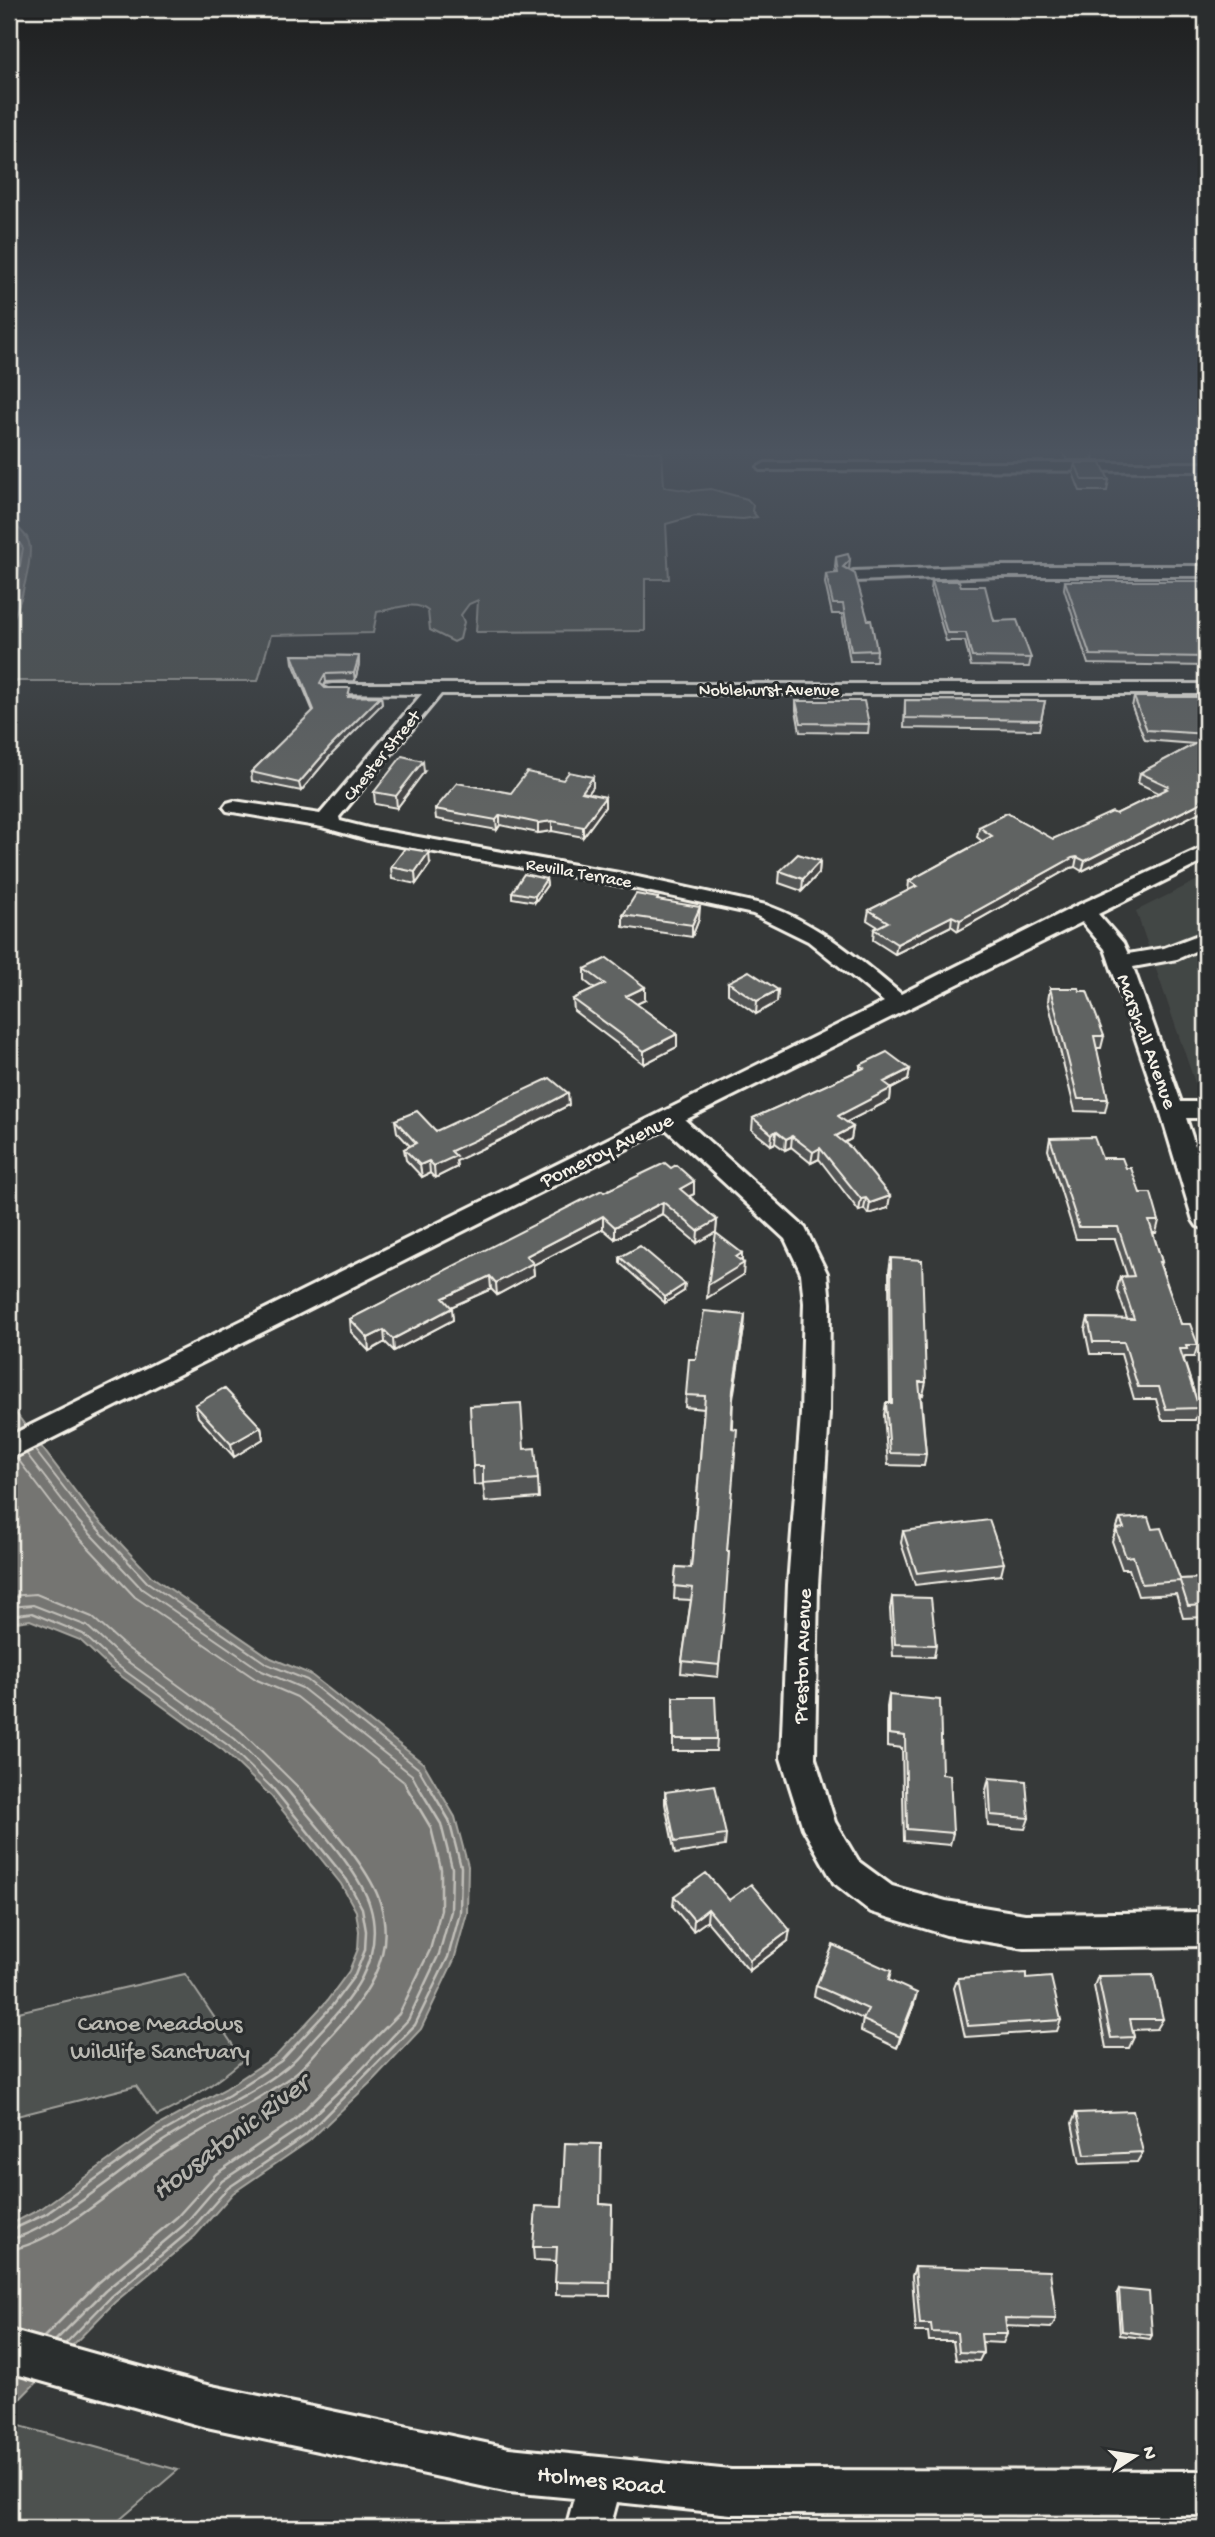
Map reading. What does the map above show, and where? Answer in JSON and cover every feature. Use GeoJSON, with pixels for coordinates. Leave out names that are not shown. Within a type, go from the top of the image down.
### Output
{"type":"FeatureCollection","features":[{"type":"Feature","properties":{"kind":"street"},"geometry":{"type":"LineString","coordinates":[[853,576],[999,571],[1206,571]]}},
{"type":"Feature","properties":{"kind":"street","name":"Noblehurst Avenue"},"geometry":{"type":"LineString","coordinates":[[332,689],[1206,689]]}},
{"type":"Feature","properties":{"kind":"street","name":"Chester Street"},"geometry":{"type":"LineString","coordinates":[[330,822],[329,816],[436,689]]}},
{"type":"Feature","properties":{"kind":"street","name":"Revilla Terrace"},"geometry":{"type":"LineString","coordinates":[[234,807],[330,822],[331,825],[368,834],[619,879],[768,912],[822,942],[899,1003]]}},
{"type":"Feature","properties":{"kind":"street","name":"Pomeroy Avenue"},"geometry":{"type":"LineString","coordinates":[[9,1449],[1206,852]]}},
{"type":"Feature","properties":{"kind":"street","name":"Marshall Avenue"},"geometry":{"type":"LineString","coordinates":[[1084,911],[1105,934],[1120,962],[1172,1110],[1206,1220]]}},
{"type":"Feature","properties":{"kind":"street"},"geometry":{"type":"LineString","coordinates":[[1120,962],[1169,954],[1206,938]]}},
{"type":"Feature","properties":{"kind":"street"},"geometry":{"type":"LineString","coordinates":[[1172,1110],[1206,1110]]}},
{"type":"Feature","properties":{"kind":"street","name":"Preston Avenue"},"geometry":{"type":"LineString","coordinates":[[668,1118],[796,1234],[814,1273],[817,1303],[815,1413],[803,1585],[798,1758],[820,1828],[846,1872],[883,1900],[946,1918],[1025,1931],[1206,1929]]}},
{"type":"Feature","properties":{"kind":"street","name":"Holmes Road"},"geometry":{"type":"LineString","coordinates":[[9,2351],[202,2406],[509,2470],[731,2492],[1206,2493]]}},
{"type":"Feature","properties":{"kind":"street"},"geometry":{"type":"LineString","coordinates":[[588,2528],[601,2479]]}},
{"type":"Feature","properties":{"kind":"shaded area"},"geometry":{"type":"Polygon","coordinates":[[[1206,876],[1206,1115],[1136,911],[1206,876]]]}},
{"type":"Feature","properties":{"kind":"green space"},"geometry":{"type":"Polygon","coordinates":[[[26,570],[669,570],[669,579],[645,579],[645,631],[476,632],[478,600],[469,604],[461,615],[464,622],[460,639],[454,642],[430,630],[428,611],[416,606],[403,606],[377,612],[373,633],[271,635],[258,681],[9,681],[9,625],[22,596],[26,570]]]}},
{"type":"Feature","properties":{"kind":"green space","name":"Canoe Meadows Wildlife Sanctuary"},"geometry":{"type":"Polygon","coordinates":[[[185,1974],[243,2060],[213,2084],[157,2116],[136,2086],[9,2118],[9,2014],[185,1974]]]}},
{"type":"Feature","properties":{"kind":"green space"},"geometry":{"type":"Polygon","coordinates":[[[9,2423],[178,2470],[110,2528],[9,2528],[9,2423]]]}},
{"type":"Feature","properties":{"kind":"water"},"geometry":{"type":"Polygon","coordinates":[[[9,570],[27,570],[17,608],[9,625],[9,570]]]}},
{"type":"Feature","properties":{"kind":"water","name":"Housatonic River"},"geometry":{"type":"Polygon","coordinates":[[[9,1404],[91,1512],[151,1576],[271,1658],[310,1674],[424,1764],[455,1817],[468,1866],[467,1913],[454,1960],[421,2029],[372,2081],[309,2141],[233,2193],[195,2236],[115,2302],[9,2410],[9,2225],[42,2208],[155,2127],[225,2089],[277,2055],[326,2002],[349,1971],[358,1949],[359,1931],[356,1911],[341,1884],[271,1796],[224,1751],[110,1668],[80,1640],[30,1620],[9,1623],[9,1404]]]}},
{"type":"Feature","properties":{"kind":"building"},"geometry":{"type":"Polygon","coordinates":[[[838,570],[849,570],[855,574],[868,620],[871,620],[877,650],[851,651],[843,604],[833,604],[826,574],[838,573],[838,570]]]}},
{"type":"Feature","properties":{"kind":"building"},"geometry":{"type":"Polygon","coordinates":[[[932,581],[959,581],[961,586],[985,586],[994,621],[1017,620],[1031,658],[972,657],[966,633],[947,633],[932,581]]]}},
{"type":"Feature","properties":{"kind":"building"},"geometry":{"type":"Polygon","coordinates":[[[1065,581],[1206,581],[1206,657],[1090,655],[1065,581]]]}},
{"type":"Feature","properties":{"kind":"building"},"geometry":{"type":"Polygon","coordinates":[[[292,655],[359,656],[354,673],[325,674],[320,683],[325,688],[350,688],[348,697],[381,696],[330,747],[299,783],[251,772],[314,710],[292,655]]]}},
{"type":"Feature","properties":{"kind":"building"},"geometry":{"type":"Polygon","coordinates":[[[1134,697],[1206,697],[1206,734],[1147,730],[1134,697]]]}},
{"type":"Feature","properties":{"kind":"building"},"geometry":{"type":"Polygon","coordinates":[[[905,700],[1045,701],[1041,720],[905,718],[905,700]]]}},
{"type":"Feature","properties":{"kind":"building"},"geometry":{"type":"Polygon","coordinates":[[[796,701],[864,701],[869,724],[801,723],[796,701]]]}},
{"type":"Feature","properties":{"kind":"building"},"geometry":{"type":"Polygon","coordinates":[[[1206,738],[1206,800],[1085,861],[1072,858],[960,920],[952,916],[897,944],[874,929],[888,922],[869,910],[917,886],[909,881],[992,836],[979,827],[1007,813],[1053,839],[1112,812],[1116,814],[1167,789],[1165,788],[1168,786],[1140,773],[1206,738]]]}},
{"type":"Feature","properties":{"kind":"building"},"geometry":{"type":"Polygon","coordinates":[[[402,756],[423,761],[396,796],[374,792],[402,756]]]}},
{"type":"Feature","properties":{"kind":"building"},"geometry":{"type":"Polygon","coordinates":[[[527,772],[563,780],[569,772],[593,777],[582,792],[605,797],[583,827],[552,821],[538,823],[500,815],[496,820],[435,809],[457,783],[511,793],[527,772]]]}},
{"type":"Feature","properties":{"kind":"building"},"geometry":{"type":"Polygon","coordinates":[[[405,848],[429,852],[415,872],[391,867],[405,848]]]}},
{"type":"Feature","properties":{"kind":"building"},"geometry":{"type":"Polygon","coordinates":[[[798,854],[820,861],[803,879],[780,871],[798,854]]]}},
{"type":"Feature","properties":{"kind":"building"},"geometry":{"type":"Polygon","coordinates":[[[524,874],[546,879],[535,896],[512,892],[524,874]]]}},
{"type":"Feature","properties":{"kind":"building"},"geometry":{"type":"Polygon","coordinates":[[[636,894],[700,907],[692,925],[623,915],[636,894]]]}},
{"type":"Feature","properties":{"kind":"building"},"geometry":{"type":"Polygon","coordinates":[[[607,958],[645,987],[626,996],[677,1034],[644,1051],[573,999],[605,984],[585,969],[607,958]]]}},
{"type":"Feature","properties":{"kind":"building"},"geometry":{"type":"Polygon","coordinates":[[[749,971],[778,990],[757,1001],[728,982],[749,971]]]}},
{"type":"Feature","properties":{"kind":"building"},"geometry":{"type":"Polygon","coordinates":[[[1050,988],[1079,988],[1080,991],[1087,991],[1104,1036],[1094,1036],[1108,1099],[1078,1099],[1050,988]]]}},
{"type":"Feature","properties":{"kind":"building"},"geometry":{"type":"Polygon","coordinates":[[[887,1052],[910,1069],[884,1082],[892,1088],[838,1116],[853,1127],[836,1136],[851,1148],[890,1196],[870,1203],[866,1198],[861,1199],[820,1148],[813,1152],[792,1136],[786,1139],[776,1131],[772,1134],[753,1118],[864,1068],[860,1065],[887,1052]]]}},
{"type":"Feature","properties":{"kind":"building"},"geometry":{"type":"Polygon","coordinates":[[[550,1078],[568,1093],[451,1151],[456,1156],[434,1166],[429,1161],[420,1165],[404,1149],[416,1143],[395,1120],[417,1111],[436,1131],[550,1078]]]}},
{"type":"Feature","properties":{"kind":"building"},"geometry":{"type":"Polygon","coordinates":[[[1094,1137],[1102,1158],[1122,1158],[1126,1168],[1131,1168],[1140,1193],[1151,1193],[1159,1221],[1149,1221],[1162,1262],[1159,1262],[1181,1324],[1190,1324],[1198,1345],[1186,1345],[1187,1349],[1180,1349],[1199,1408],[1166,1409],[1159,1387],[1138,1387],[1124,1342],[1093,1342],[1088,1318],[1134,1319],[1120,1277],[1134,1276],[1118,1227],[1079,1227],[1050,1138],[1094,1137]]]}},
{"type":"Feature","properties":{"kind":"building"},"geometry":{"type":"Polygon","coordinates":[[[665,1163],[671,1168],[676,1165],[694,1181],[680,1189],[717,1220],[698,1231],[663,1202],[615,1227],[603,1216],[526,1256],[533,1263],[496,1283],[490,1276],[443,1298],[452,1308],[393,1339],[384,1330],[368,1338],[350,1319],[602,1190],[604,1192],[665,1163]]]}},
{"type":"Feature","properties":{"kind":"building"},"geometry":{"type":"Polygon","coordinates":[[[716,1233],[742,1253],[736,1257],[744,1263],[708,1285],[716,1233]]]}},
{"type":"Feature","properties":{"kind":"building"},"geometry":{"type":"Polygon","coordinates":[[[640,1246],[685,1284],[665,1297],[620,1257],[640,1246]]]}},
{"type":"Feature","properties":{"kind":"building"},"geometry":{"type":"Polygon","coordinates":[[[891,1258],[922,1260],[926,1382],[919,1382],[926,1454],[890,1453],[886,1403],[892,1403],[891,1258]]]}},
{"type":"Feature","properties":{"kind":"building"},"geometry":{"type":"Polygon","coordinates":[[[704,1311],[745,1315],[733,1390],[731,1428],[737,1429],[719,1665],[682,1661],[693,1588],[674,1586],[676,1567],[691,1568],[705,1396],[686,1395],[689,1359],[696,1359],[704,1311]]]}},
{"type":"Feature","properties":{"kind":"building"},"geometry":{"type":"Polygon","coordinates":[[[224,1388],[261,1427],[231,1444],[195,1405],[224,1388]]]}},
{"type":"Feature","properties":{"kind":"building"},"geometry":{"type":"Polygon","coordinates":[[[521,1403],[524,1449],[535,1448],[538,1479],[483,1483],[483,1466],[473,1466],[470,1406],[521,1403]]]}},
{"type":"Feature","properties":{"kind":"building"},"geometry":{"type":"Polygon","coordinates":[[[1148,1517],[1152,1529],[1161,1528],[1180,1579],[1206,1578],[1206,1605],[1188,1606],[1180,1581],[1142,1584],[1133,1556],[1126,1557],[1116,1529],[1124,1528],[1120,1519],[1148,1517]]]}},
{"type":"Feature","properties":{"kind":"building"},"geometry":{"type":"Polygon","coordinates":[[[989,1520],[1004,1563],[917,1573],[903,1531],[989,1520]]]}},
{"type":"Feature","properties":{"kind":"building"},"geometry":{"type":"Polygon","coordinates":[[[892,1597],[931,1598],[936,1645],[895,1644],[892,1597]]]}},
{"type":"Feature","properties":{"kind":"building"},"geometry":{"type":"Polygon","coordinates":[[[889,1695],[940,1700],[942,1774],[950,1775],[953,1833],[907,1829],[905,1736],[889,1734],[889,1695]]]}},
{"type":"Feature","properties":{"kind":"building"},"geometry":{"type":"Polygon","coordinates":[[[673,1697],[715,1697],[717,1739],[674,1739],[673,1697]]]}},
{"type":"Feature","properties":{"kind":"building"},"geometry":{"type":"Polygon","coordinates":[[[989,1778],[1026,1781],[1029,1818],[991,1815],[989,1778]]]}},
{"type":"Feature","properties":{"kind":"building"},"geometry":{"type":"Polygon","coordinates":[[[715,1785],[726,1835],[675,1842],[665,1792],[715,1785]]]}},
{"type":"Feature","properties":{"kind":"building"},"geometry":{"type":"Polygon","coordinates":[[[706,1873],[729,1900],[751,1884],[790,1930],[750,1960],[708,1909],[694,1920],[674,1896],[706,1873]]]}},
{"type":"Feature","properties":{"kind":"building"},"geometry":{"type":"Polygon","coordinates":[[[833,1945],[891,1971],[888,1980],[917,1993],[900,2037],[863,2020],[868,2009],[816,1986],[833,1945]]]}},
{"type":"Feature","properties":{"kind":"building"},"geometry":{"type":"Polygon","coordinates":[[[1026,1973],[1026,1979],[1051,1977],[1061,2020],[968,2026],[958,1978],[1026,1973]]]}},
{"type":"Feature","properties":{"kind":"building"},"geometry":{"type":"Polygon","coordinates":[[[1153,1975],[1163,2019],[1130,2019],[1134,2037],[1111,2038],[1098,1976],[1153,1975]]]}},
{"type":"Feature","properties":{"kind":"building"},"geometry":{"type":"Polygon","coordinates":[[[1133,2111],[1143,2152],[1085,2155],[1076,2113],[1133,2111]]]}},
{"type":"Feature","properties":{"kind":"building"},"geometry":{"type":"Polygon","coordinates":[[[565,2143],[601,2144],[600,2204],[612,2205],[610,2283],[555,2282],[557,2247],[533,2247],[536,2206],[562,2207],[565,2143]]]}},
{"type":"Feature","properties":{"kind":"building"},"geometry":{"type":"Polygon","coordinates":[[[915,2267],[1050,2271],[1056,2319],[1005,2318],[1007,2334],[981,2334],[983,2353],[959,2352],[957,2333],[932,2332],[931,2324],[920,2324],[915,2267]]]}},
{"type":"Feature","properties":{"kind":"building"},"geometry":{"type":"Polygon","coordinates":[[[1119,2289],[1149,2292],[1152,2335],[1122,2331],[1119,2289]]]}}]}
